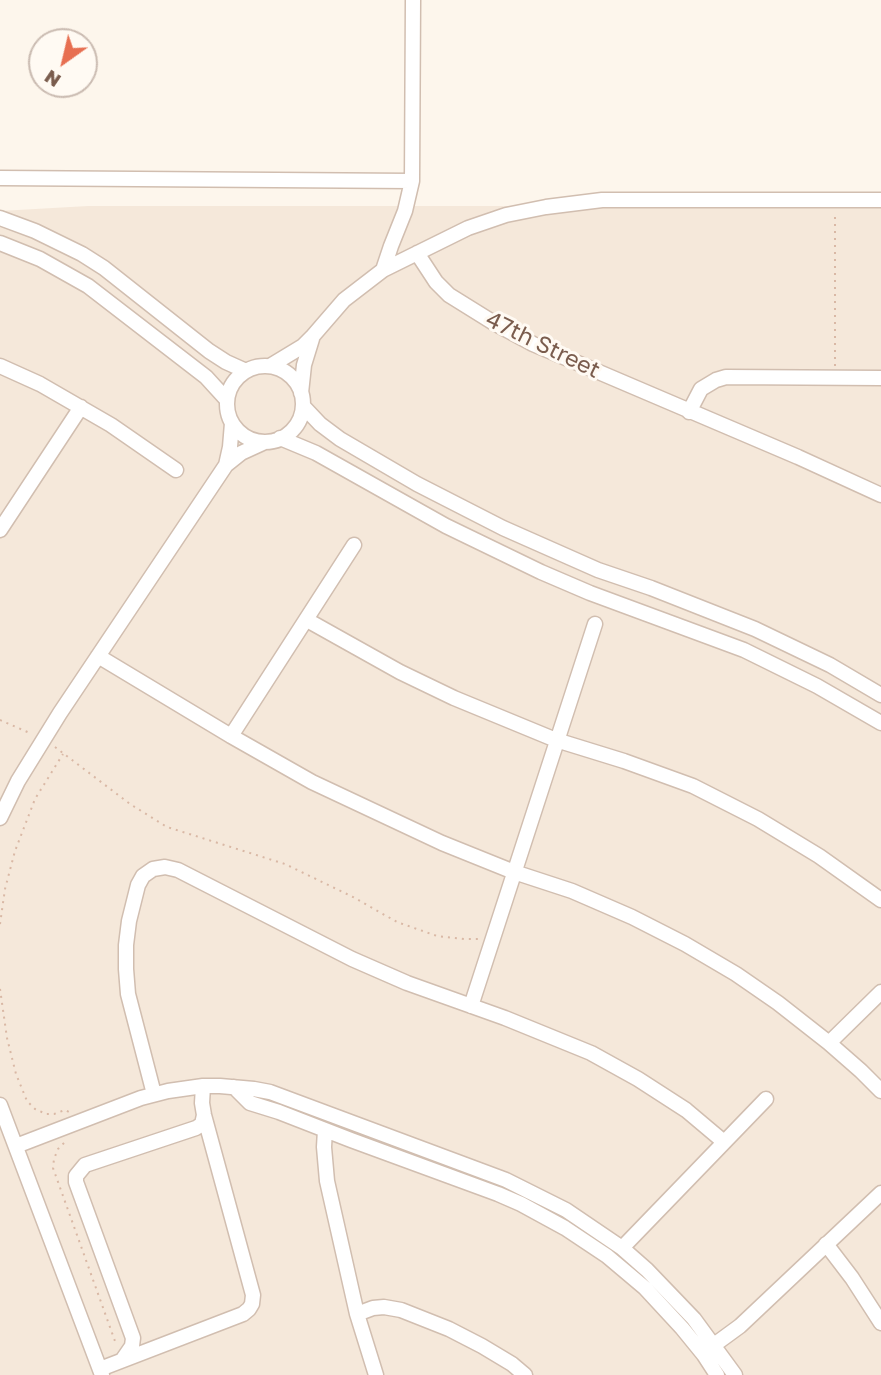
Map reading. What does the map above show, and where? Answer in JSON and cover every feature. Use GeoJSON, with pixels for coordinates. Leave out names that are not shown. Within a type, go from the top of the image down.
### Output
{"type":"FeatureCollection","features":[{"type":"Feature","properties":{"kind":"street"},"geometry":{"type":"LineString","coordinates":[[383,271],[405,212],[412,181],[413,0]]}},
{"type":"Feature","properties":{"kind":"street"},"geometry":{"type":"LineString","coordinates":[[0,178],[412,181]]}},
{"type":"Feature","properties":{"kind":"street"},"geometry":{"type":"LineString","coordinates":[[226,465],[232,423],[227,400],[232,384],[246,371],[270,366],[292,354],[312,337],[344,300],[383,271],[468,228],[506,215],[584,201],[881,200]]}},
{"type":"Feature","properties":{"kind":"street"},"geometry":{"type":"LineString","coordinates":[[0,218],[35,231],[82,254],[104,268],[209,351],[246,371]]}},
{"type":"Feature","properties":{"kind":"street"},"geometry":{"type":"LineString","coordinates":[[0,243],[40,259],[88,286],[206,377],[227,400]]}},
{"type":"Feature","properties":{"kind":"street","name":"47th Street"},"geometry":{"type":"LineString","coordinates":[[417,253],[436,282],[449,295],[533,344],[881,495]]}},
{"type":"Feature","properties":{"kind":"street"},"geometry":{"type":"LineString","coordinates":[[0,818],[44,739],[226,465],[241,453],[280,438],[296,426],[302,413],[304,365],[312,337]]}},
{"type":"Feature","properties":{"kind":"street"},"geometry":{"type":"LineString","coordinates":[[0,366],[81,407],[176,470]]}},
{"type":"Feature","properties":{"kind":"street"},"geometry":{"type":"LineString","coordinates":[[270,366],[293,378],[302,400],[320,424],[340,439],[417,484],[480,517],[598,570],[704,607],[755,629],[830,665],[881,695]]}},
{"type":"Feature","properties":{"kind":"street"},"geometry":{"type":"LineString","coordinates":[[689,412],[701,389],[726,377],[881,378]]}},
{"type":"Feature","properties":{"kind":"street"},"geometry":{"type":"LineString","coordinates":[[1,526],[81,407]]}},
{"type":"Feature","properties":{"kind":"street"},"geometry":{"type":"LineString","coordinates":[[232,423],[243,434],[265,442]]}},
{"type":"Feature","properties":{"kind":"street"},"geometry":{"type":"LineString","coordinates":[[280,438],[316,453],[446,526],[529,567],[590,593],[744,650],[817,686],[881,723]]}},
{"type":"Feature","properties":{"kind":"street"},"geometry":{"type":"LineString","coordinates":[[231,736],[354,545]]}},
{"type":"Feature","properties":{"kind":"street"},"geometry":{"type":"LineString","coordinates":[[307,620],[400,672],[454,698],[556,740],[694,786],[758,819],[819,856],[881,900]]}},
{"type":"Feature","properties":{"kind":"street"},"geometry":{"type":"LineString","coordinates":[[471,1006],[595,624]]}},
{"type":"Feature","properties":{"kind":"street"},"geometry":{"type":"LineString","coordinates":[[98,656],[312,782],[442,843],[514,872],[572,891],[685,944],[778,1003],[830,1043],[881,1091]]}},
{"type":"Feature","properties":{"kind":"street"},"geometry":{"type":"LineString","coordinates":[[154,1094],[131,1006],[126,945],[134,897],[143,876],[153,869],[165,867],[178,870],[352,959],[407,983],[550,1035],[591,1053],[686,1110],[724,1142]]}},
{"type":"Feature","properties":{"kind":"street"},"geometry":{"type":"LineString","coordinates":[[830,1043],[881,992]]}},
{"type":"Feature","properties":{"kind":"street"},"geometry":{"type":"LineString","coordinates":[[16,1146],[154,1094],[203,1086],[254,1088],[284,1097],[506,1180],[566,1210],[622,1248],[671,1294],[714,1345],[735,1375]]}},
{"type":"Feature","properties":{"kind":"street"},"geometry":{"type":"LineString","coordinates":[[0,1105],[101,1372],[122,1360],[243,1314],[252,1304],[253,1295],[204,1115],[203,1086]]}},
{"type":"Feature","properties":{"kind":"street"},"geometry":{"type":"LineString","coordinates":[[234,1087],[250,1103],[498,1194],[565,1228],[607,1256],[645,1289],[682,1328],[717,1375]]}},
{"type":"Feature","properties":{"kind":"street"},"geometry":{"type":"LineString","coordinates":[[622,1248],[766,1099]]}},
{"type":"Feature","properties":{"kind":"street"},"geometry":{"type":"LineString","coordinates":[[122,1360],[132,1346],[133,1338],[76,1176],[85,1165],[196,1128],[202,1124],[204,1115]]}},
{"type":"Feature","properties":{"kind":"street"},"geometry":{"type":"LineString","coordinates":[[325,1130],[327,1181],[357,1314],[376,1375]]}},
{"type":"Feature","properties":{"kind":"street"},"geometry":{"type":"LineString","coordinates":[[714,1345],[740,1326],[881,1193]]}},
{"type":"Feature","properties":{"kind":"street"},"geometry":{"type":"LineString","coordinates":[[826,1244],[852,1278],[881,1324]]}},
{"type":"Feature","properties":{"kind":"street"},"geometry":{"type":"LineString","coordinates":[[357,1314],[373,1308],[401,1310],[449,1329],[482,1346],[525,1375]]}},
{"type":"Feature","properties":{"kind":"path"},"geometry":{"type":"LineString","coordinates":[[835,200],[835,377]]}},
{"type":"Feature","properties":{"kind":"path"},"geometry":{"type":"LineString","coordinates":[[0,720],[44,739],[130,804],[167,827],[285,864],[397,922],[437,936],[493,938]]}},
{"type":"Feature","properties":{"kind":"path"},"geometry":{"type":"LineString","coordinates":[[0,924],[5,889],[15,851],[35,799],[63,753]]}},
{"type":"Feature","properties":{"kind":"path"},"geometry":{"type":"LineString","coordinates":[[0,989],[7,1038],[16,1074],[27,1101],[46,1114],[65,1110],[71,1113],[74,1124]]}},
{"type":"Feature","properties":{"kind":"path"},"geometry":{"type":"LineString","coordinates":[[64,1142],[54,1158],[53,1168],[122,1360]]}},
{"type":"Feature","properties":{"kind":"shaded area"},"geometry":{"type":"Polygon","coordinates":[[[88,206],[881,206],[881,1375],[0,1375],[0,211],[88,206]]]}}]}
